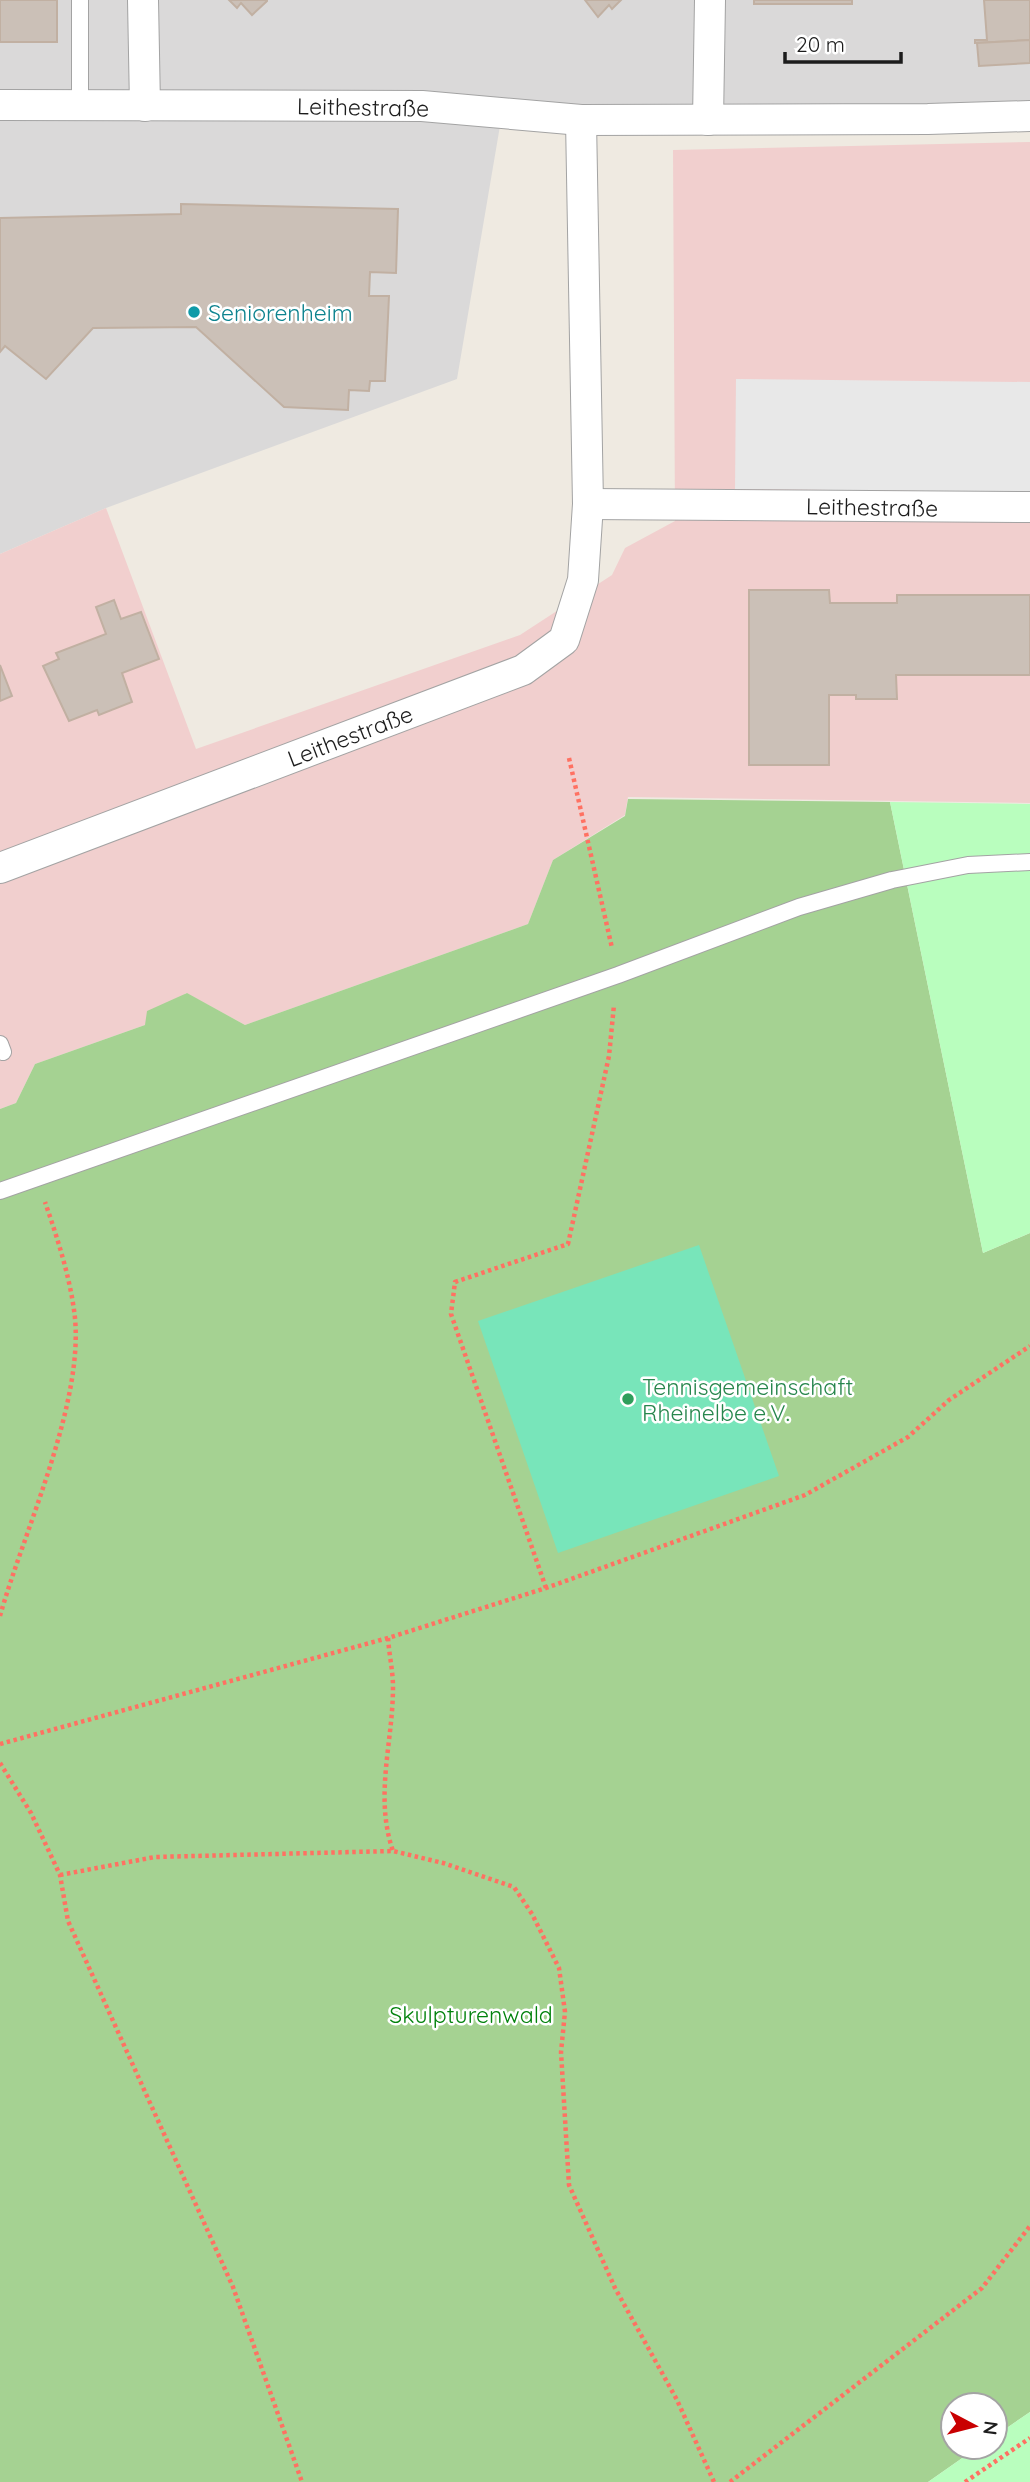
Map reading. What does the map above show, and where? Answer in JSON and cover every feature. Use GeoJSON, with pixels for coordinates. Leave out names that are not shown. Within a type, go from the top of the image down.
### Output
{"type":"FeatureCollection","features":[{"type":"Feature","properties":{"kind":"street"},"geometry":{"type":"LineString","coordinates":[[144,0],[145,106]]}},
{"type":"Feature","properties":{"kind":"street"},"geometry":{"type":"LineString","coordinates":[[708,120],[710,0]]}},
{"type":"Feature","properties":{"kind":"street","name":"Leithestraße"},"geometry":{"type":"LineString","coordinates":[[0,105],[422,106],[581,120],[1030,116]]}},
{"type":"Feature","properties":{"kind":"street","name":"Leithestraße"},"geometry":{"type":"LineString","coordinates":[[0,868],[523,670],[564,640],[583,580],[588,504],[581,120]]}},
{"type":"Feature","properties":{"kind":"street","name":"Leithestraße"},"geometry":{"type":"LineString","coordinates":[[588,504],[1030,507]]}},
{"type":"Feature","properties":{"kind":"lane"},"geometry":{"type":"LineString","coordinates":[[80,0],[80,106]]}},
{"type":"Feature","properties":{"kind":"lane"},"geometry":{"type":"LineString","coordinates":[[0,1191],[618,975],[800,907],[892,880],[968,865],[1030,862]]}},
{"type":"Feature","properties":{"kind":"path"},"geometry":{"type":"LineString","coordinates":[[547,1588],[451,1314],[455,1282],[568,1244],[609,1056],[618,975],[569,758]]}},
{"type":"Feature","properties":{"kind":"path"},"geometry":{"type":"LineString","coordinates":[[0,1616],[54,1451],[69,1392],[75,1344],[75,1312],[36,1178]]}},
{"type":"Feature","properties":{"kind":"path"},"geometry":{"type":"LineString","coordinates":[[0,1744],[388,1638],[547,1588],[805,1495],[908,1437],[949,1400],[1030,1346]]}},
{"type":"Feature","properties":{"kind":"path"},"geometry":{"type":"LineString","coordinates":[[388,1638],[393,1687],[384,1781],[387,1834],[393,1851]]}},
{"type":"Feature","properties":{"kind":"path"},"geometry":{"type":"LineString","coordinates":[[0,1763],[31,1813],[60,1875],[68,1921],[233,2287],[302,2482]]}},
{"type":"Feature","properties":{"kind":"path"},"geometry":{"type":"LineString","coordinates":[[60,1875],[155,1857],[393,1851],[514,1887],[532,1913],[559,1968],[565,2012],[561,2052],[569,2185],[615,2288],[677,2400],[714,2482]]}},
{"type":"Feature","properties":{"kind":"path"},"geometry":{"type":"LineString","coordinates":[[730,2482],[982,2288],[1030,2226]]}},
{"type":"Feature","properties":{"kind":"path"},"geometry":{"type":"LineString","coordinates":[[965,2482],[1030,2438]]}},
{"type":"Feature","properties":{"kind":"shaded area"},"geometry":{"type":"Polygon","coordinates":[[[0,0],[1030,0],[1030,107],[502,114],[457,379],[106,508],[0,554],[0,0]]]}},
{"type":"Feature","properties":{"kind":"shaded area"},"geometry":{"type":"Polygon","coordinates":[[[1030,142],[1030,803],[628,797],[625,815],[553,860],[528,924],[245,1025],[186,993],[145,1025],[35,1064],[16,1103],[0,1109],[0,554],[106,508],[196,749],[520,635],[612,575],[625,548],[675,521],[673,150],[1030,142]]]}},
{"type":"Feature","properties":{"kind":"shaded area"},"geometry":{"type":"Polygon","coordinates":[[[736,379],[1030,382],[1030,492],[735,489],[736,379]]]}},
{"type":"Feature","properties":{"kind":"green space","name":"Skulpturenwald"},"geometry":{"type":"Polygon","coordinates":[[[628,799],[890,802],[983,1253],[1030,1233],[1030,2412],[1009,2426],[1009,2391],[939,2391],[939,2461],[958,2461],[928,2482],[0,2482],[0,1109],[16,1103],[35,1064],[145,1025],[147,1011],[187,993],[245,1025],[528,924],[553,860],[625,816],[628,799]]]}},
{"type":"Feature","properties":{"kind":"green space"},"geometry":{"type":"Polygon","coordinates":[[[890,802],[1030,804],[1030,1233],[983,1253],[890,802]]]}},
{"type":"Feature","properties":{"kind":"green space","name":"Tennisgemeinschaft Rheinelbe e.V."},"geometry":{"type":"Polygon","coordinates":[[[699,1245],[779,1476],[558,1553],[478,1321],[699,1245]]]}},
{"type":"Feature","properties":{"kind":"green space"},"geometry":{"type":"Polygon","coordinates":[[[1030,2412],[1030,2482],[928,2482],[958,2461],[1009,2461],[1009,2426],[1030,2412]]]}},
{"type":"Feature","properties":{"kind":"building"},"geometry":{"type":"Polygon","coordinates":[[[0,0],[57,0],[57,42],[0,42],[0,0]]]}},
{"type":"Feature","properties":{"kind":"building"},"geometry":{"type":"Polygon","coordinates":[[[229,0],[267,1],[252,15],[241,3],[237,8],[229,0]]]}},
{"type":"Feature","properties":{"kind":"building"},"geometry":{"type":"Polygon","coordinates":[[[585,0],[621,0],[612,9],[609,5],[598,17],[585,0]]]}},
{"type":"Feature","properties":{"kind":"building"},"geometry":{"type":"Polygon","coordinates":[[[754,0],[852,0],[852,4],[754,4],[754,0]]]}},
{"type":"Feature","properties":{"kind":"building"},"geometry":{"type":"Polygon","coordinates":[[[984,0],[1030,0],[1030,40],[975,43],[975,40],[987,40],[984,0]]]}},
{"type":"Feature","properties":{"kind":"building"},"geometry":{"type":"Polygon","coordinates":[[[1030,40],[1030,63],[979,66],[977,43],[1030,40]]]}},
{"type":"Feature","properties":{"kind":"building","name":"Seniorenheim"},"geometry":{"type":"Polygon","coordinates":[[[181,204],[398,209],[396,273],[370,272],[369,296],[389,296],[385,381],[370,381],[369,391],[349,390],[348,410],[284,407],[196,327],[93,328],[46,379],[5,346],[0,352],[0,218],[181,214],[181,204]]]}},
{"type":"Feature","properties":{"kind":"building"},"geometry":{"type":"Polygon","coordinates":[[[749,590],[829,590],[830,603],[897,603],[897,595],[1030,595],[1030,675],[896,675],[897,699],[856,699],[856,695],[829,695],[829,765],[749,765],[749,590]]]}},
{"type":"Feature","properties":{"kind":"building"},"geometry":{"type":"Polygon","coordinates":[[[114,600],[121,619],[141,612],[159,659],[122,673],[132,702],[99,715],[97,710],[69,721],[43,666],[59,659],[56,653],[106,634],[96,607],[114,600]]]}},
{"type":"Feature","properties":{"kind":"building"},"geometry":{"type":"Polygon","coordinates":[[[0,665],[12,696],[0,701],[0,665]]]}},
{"type":"Feature","properties":{"kind":"place","name":"Seniorenheim"},"geometry":{"type":"Point","coordinates":[194,312]}},
{"type":"Feature","properties":{"kind":"place","name":"Tennisgemeinschaft Rheinelbe e.V."},"geometry":{"type":"Point","coordinates":[628,1399]}}]}
